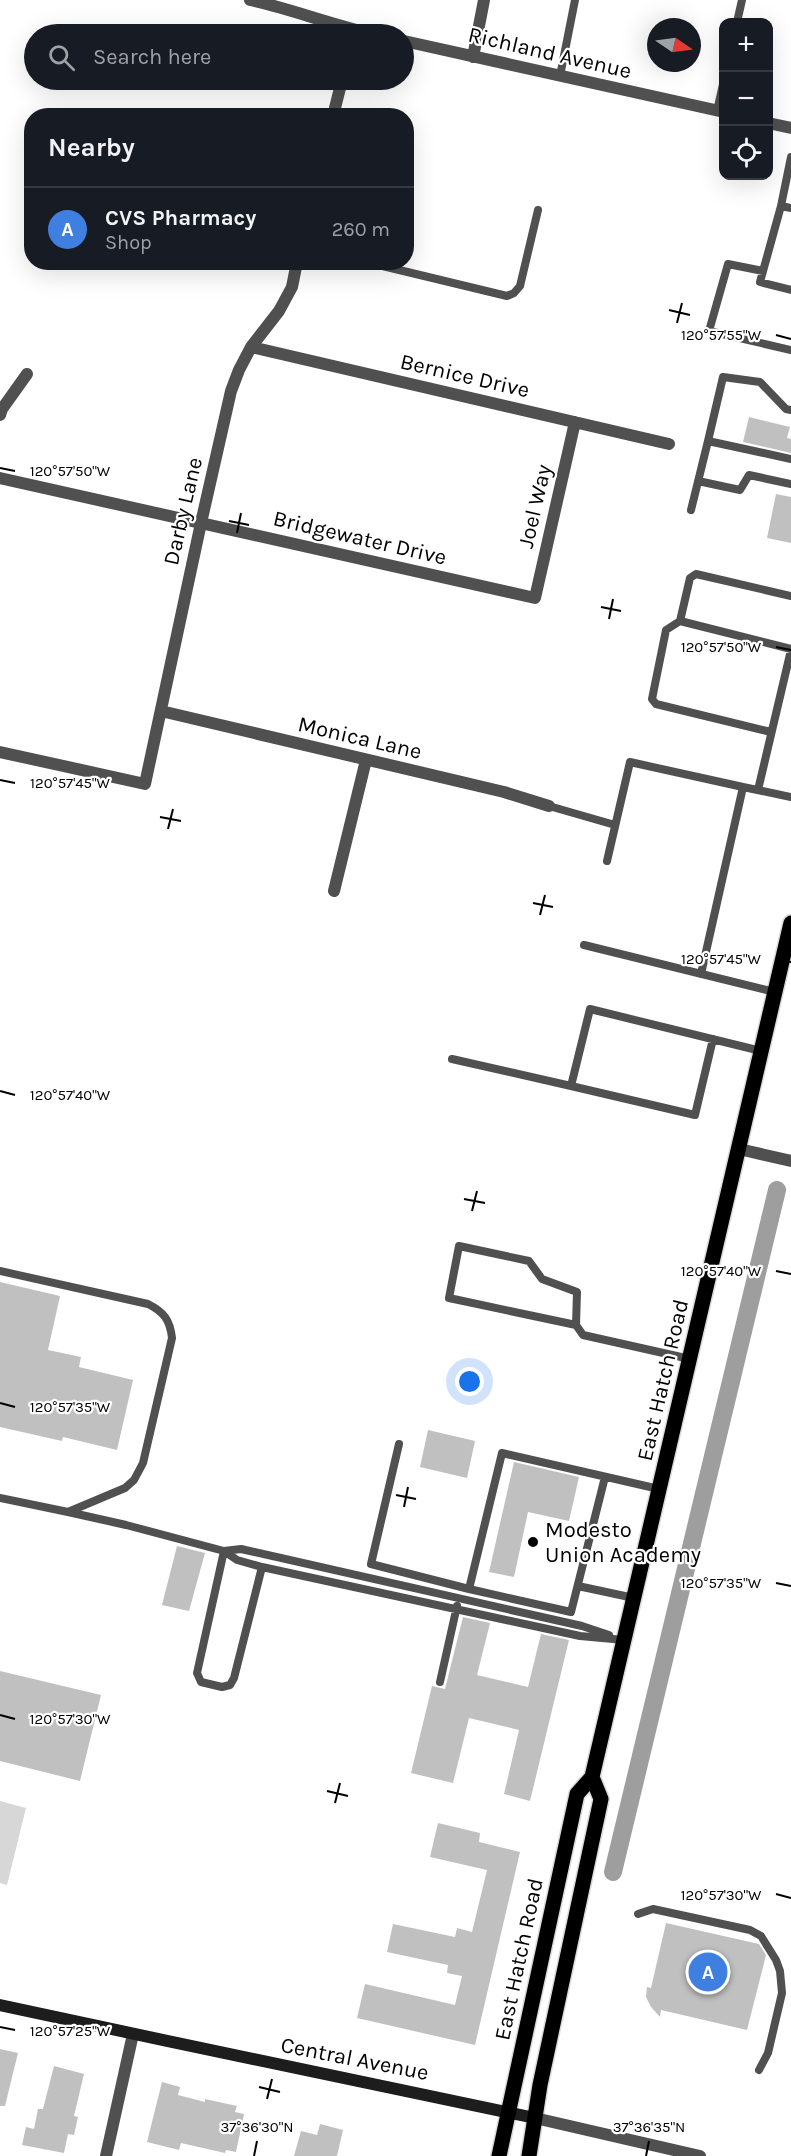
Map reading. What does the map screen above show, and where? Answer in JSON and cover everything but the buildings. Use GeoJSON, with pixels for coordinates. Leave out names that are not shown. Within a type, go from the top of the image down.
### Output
{"type":"FeatureCollection","features":[{"type":"Feature","properties":{"kind":"main road","name":"East Hatch Road"},"geometry":{"type":"LineString","coordinates":[[499,2156],[576,1794],[592,1776],[791,923]]}},
{"type":"Feature","properties":{"kind":"main road","name":"East Hatch Road"},"geometry":{"type":"LineString","coordinates":[[529,2156],[534,2118],[601,1799],[592,1776]]}},
{"type":"Feature","properties":{"kind":"street"},"geometry":{"type":"LineString","coordinates":[[250,0],[285,8],[331,24]]}},
{"type":"Feature","properties":{"kind":"street"},"geometry":{"type":"LineString","coordinates":[[473,57],[484,0]]}},
{"type":"Feature","properties":{"kind":"street","name":"Richland Avenue"},"geometry":{"type":"LineString","coordinates":[[414,43],[719,111]]}},
{"type":"Feature","properties":{"kind":"street"},"geometry":{"type":"LineString","coordinates":[[335,108],[340,90]]}},
{"type":"Feature","properties":{"kind":"street"},"geometry":{"type":"LineString","coordinates":[[773,124],[791,128]]}},
{"type":"Feature","properties":{"kind":"street","name":"Darby Lane"},"geometry":{"type":"LineString","coordinates":[[0,752],[145,784],[231,391],[238,370],[251,347],[279,311],[292,287],[295,270]]}},
{"type":"Feature","properties":{"kind":"street","name":"Bernice Drive"},"geometry":{"type":"LineString","coordinates":[[251,347],[669,444]]}},
{"type":"Feature","properties":{"kind":"street"},"geometry":{"type":"LineString","coordinates":[[0,415],[27,374]]}},
{"type":"Feature","properties":{"kind":"street","name":"Joel Way"},"geometry":{"type":"LineString","coordinates":[[535,598],[575,422]]}},
{"type":"Feature","properties":{"kind":"street","name":"Bridgewater Drive"},"geometry":{"type":"LineString","coordinates":[[0,478],[535,598]]}},
{"type":"Feature","properties":{"kind":"street","name":"Monica Lane"},"geometry":{"type":"LineString","coordinates":[[160,711],[504,792],[549,806]]}},
{"type":"Feature","properties":{"kind":"street"},"geometry":{"type":"LineString","coordinates":[[334,891],[366,760]]}},
{"type":"Feature","properties":{"kind":"street"},"geometry":{"type":"LineString","coordinates":[[739,1149],[791,1161]]}},
{"type":"Feature","properties":{"kind":"street","name":"Central Avenue"},"geometry":{"type":"LineString","coordinates":[[0,2005],[479,2104],[700,2156]]}},
{"type":"Feature","properties":{"kind":"street"},"geometry":{"type":"LineString","coordinates":[[106,2156],[133,2034]]}},
{"type":"Feature","properties":{"kind":"lane"},"geometry":{"type":"LineString","coordinates":[[560,76],[575,0]]}},
{"type":"Feature","properties":{"kind":"lane"},"geometry":{"type":"LineString","coordinates":[[737,18],[742,0]]}},
{"type":"Feature","properties":{"kind":"lane"},"geometry":{"type":"LineString","coordinates":[[791,157],[781,206],[760,282],[791,290]]}},
{"type":"Feature","properties":{"kind":"lane"},"geometry":{"type":"LineString","coordinates":[[781,206],[791,208]]}},
{"type":"Feature","properties":{"kind":"lane"},"geometry":{"type":"LineString","coordinates":[[399,270],[507,296],[514,293],[520,286],[538,210]]}},
{"type":"Feature","properties":{"kind":"lane"},"geometry":{"type":"LineString","coordinates":[[763,271],[728,264],[709,331],[791,350]]}},
{"type":"Feature","properties":{"kind":"lane"},"geometry":{"type":"LineString","coordinates":[[691,510],[723,377],[760,382],[786,409],[791,410]]}},
{"type":"Feature","properties":{"kind":"lane"},"geometry":{"type":"LineString","coordinates":[[708,441],[791,459]]}},
{"type":"Feature","properties":{"kind":"lane"},"geometry":{"type":"LineString","coordinates":[[698,481],[740,489],[749,475],[791,484]]}},
{"type":"Feature","properties":{"kind":"lane"},"geometry":{"type":"LineString","coordinates":[[771,732],[656,704],[652,699],[666,630],[680,621],[690,578],[696,573],[791,596]]}},
{"type":"Feature","properties":{"kind":"lane"},"geometry":{"type":"LineString","coordinates":[[680,621],[790,654],[758,790]]}},
{"type":"Feature","properties":{"kind":"lane"},"geometry":{"type":"LineString","coordinates":[[607,861],[630,762],[791,797]]}},
{"type":"Feature","properties":{"kind":"lane"},"geometry":{"type":"LineString","coordinates":[[701,974],[743,787]]}},
{"type":"Feature","properties":{"kind":"lane"},"geometry":{"type":"LineString","coordinates":[[549,806],[615,825]]}},
{"type":"Feature","properties":{"kind":"lane"},"geometry":{"type":"LineString","coordinates":[[584,945],[775,992]]}},
{"type":"Feature","properties":{"kind":"lane"},"geometry":{"type":"LineString","coordinates":[[571,1086],[590,1009],[761,1051]]}},
{"type":"Feature","properties":{"kind":"lane"},"geometry":{"type":"LineString","coordinates":[[452,1059],[694,1115],[713,1040]]}},
{"type":"Feature","properties":{"kind":"lane"},"geometry":{"type":"LineString","coordinates":[[576,1325],[449,1298],[459,1246],[529,1261],[542,1279],[577,1292],[576,1325],[583,1335],[690,1359]]}},
{"type":"Feature","properties":{"kind":"lane"},"geometry":{"type":"LineString","coordinates":[[0,1271],[148,1304],[161,1310],[170,1324],[172,1338],[143,1463],[134,1480],[125,1488],[68,1512]]}},
{"type":"Feature","properties":{"kind":"lane"},"geometry":{"type":"LineString","coordinates":[[399,1444],[371,1564],[571,1612],[605,1476]]}},
{"type":"Feature","properties":{"kind":"lane"},"geometry":{"type":"LineString","coordinates":[[469,1588],[502,1453],[659,1489]]}},
{"type":"Feature","properties":{"kind":"lane"},"geometry":{"type":"LineString","coordinates":[[0,1498],[68,1512],[224,1551],[237,1560],[262,1567],[580,1636],[624,1640]]}},
{"type":"Feature","properties":{"kind":"lane"},"geometry":{"type":"LineString","coordinates":[[224,1551],[241,1549],[582,1626],[624,1640]]}},
{"type":"Feature","properties":{"kind":"lane"},"geometry":{"type":"LineString","coordinates":[[224,1551],[197,1673],[201,1682],[222,1687],[230,1685],[234,1678],[262,1567]]}},
{"type":"Feature","properties":{"kind":"lane"},"geometry":{"type":"LineString","coordinates":[[578,1586],[634,1598]]}},
{"type":"Feature","properties":{"kind":"lane"},"geometry":{"type":"LineString","coordinates":[[440,1682],[459,1599]]}},
{"type":"Feature","properties":{"kind":"lane"},"geometry":{"type":"LineString","coordinates":[[638,1914],[653,1909],[750,1930],[761,1936],[780,1971],[782,1992],[768,2053],[759,2070]]}},
{"type":"Feature","properties":{"kind":"shaded area"},"geometry":{"type":"Polygon","coordinates":[[[0,1801],[26,1808],[7,1885],[0,1883],[0,1801]]]}},
{"type":"Feature","properties":{"kind":"waterway"},"geometry":{"type":"LineString","coordinates":[[613,1872],[777,1190]]}},
{"type":"Feature","properties":{"kind":"place","name":"Modesto Union Academy"},"geometry":{"type":"Point","coordinates":[533,1542]}},
{"type":"Feature","properties":{"kind":"place","name":"CVS Pharmacy"},"geometry":{"type":"Point","coordinates":[708,1972]}}]}
